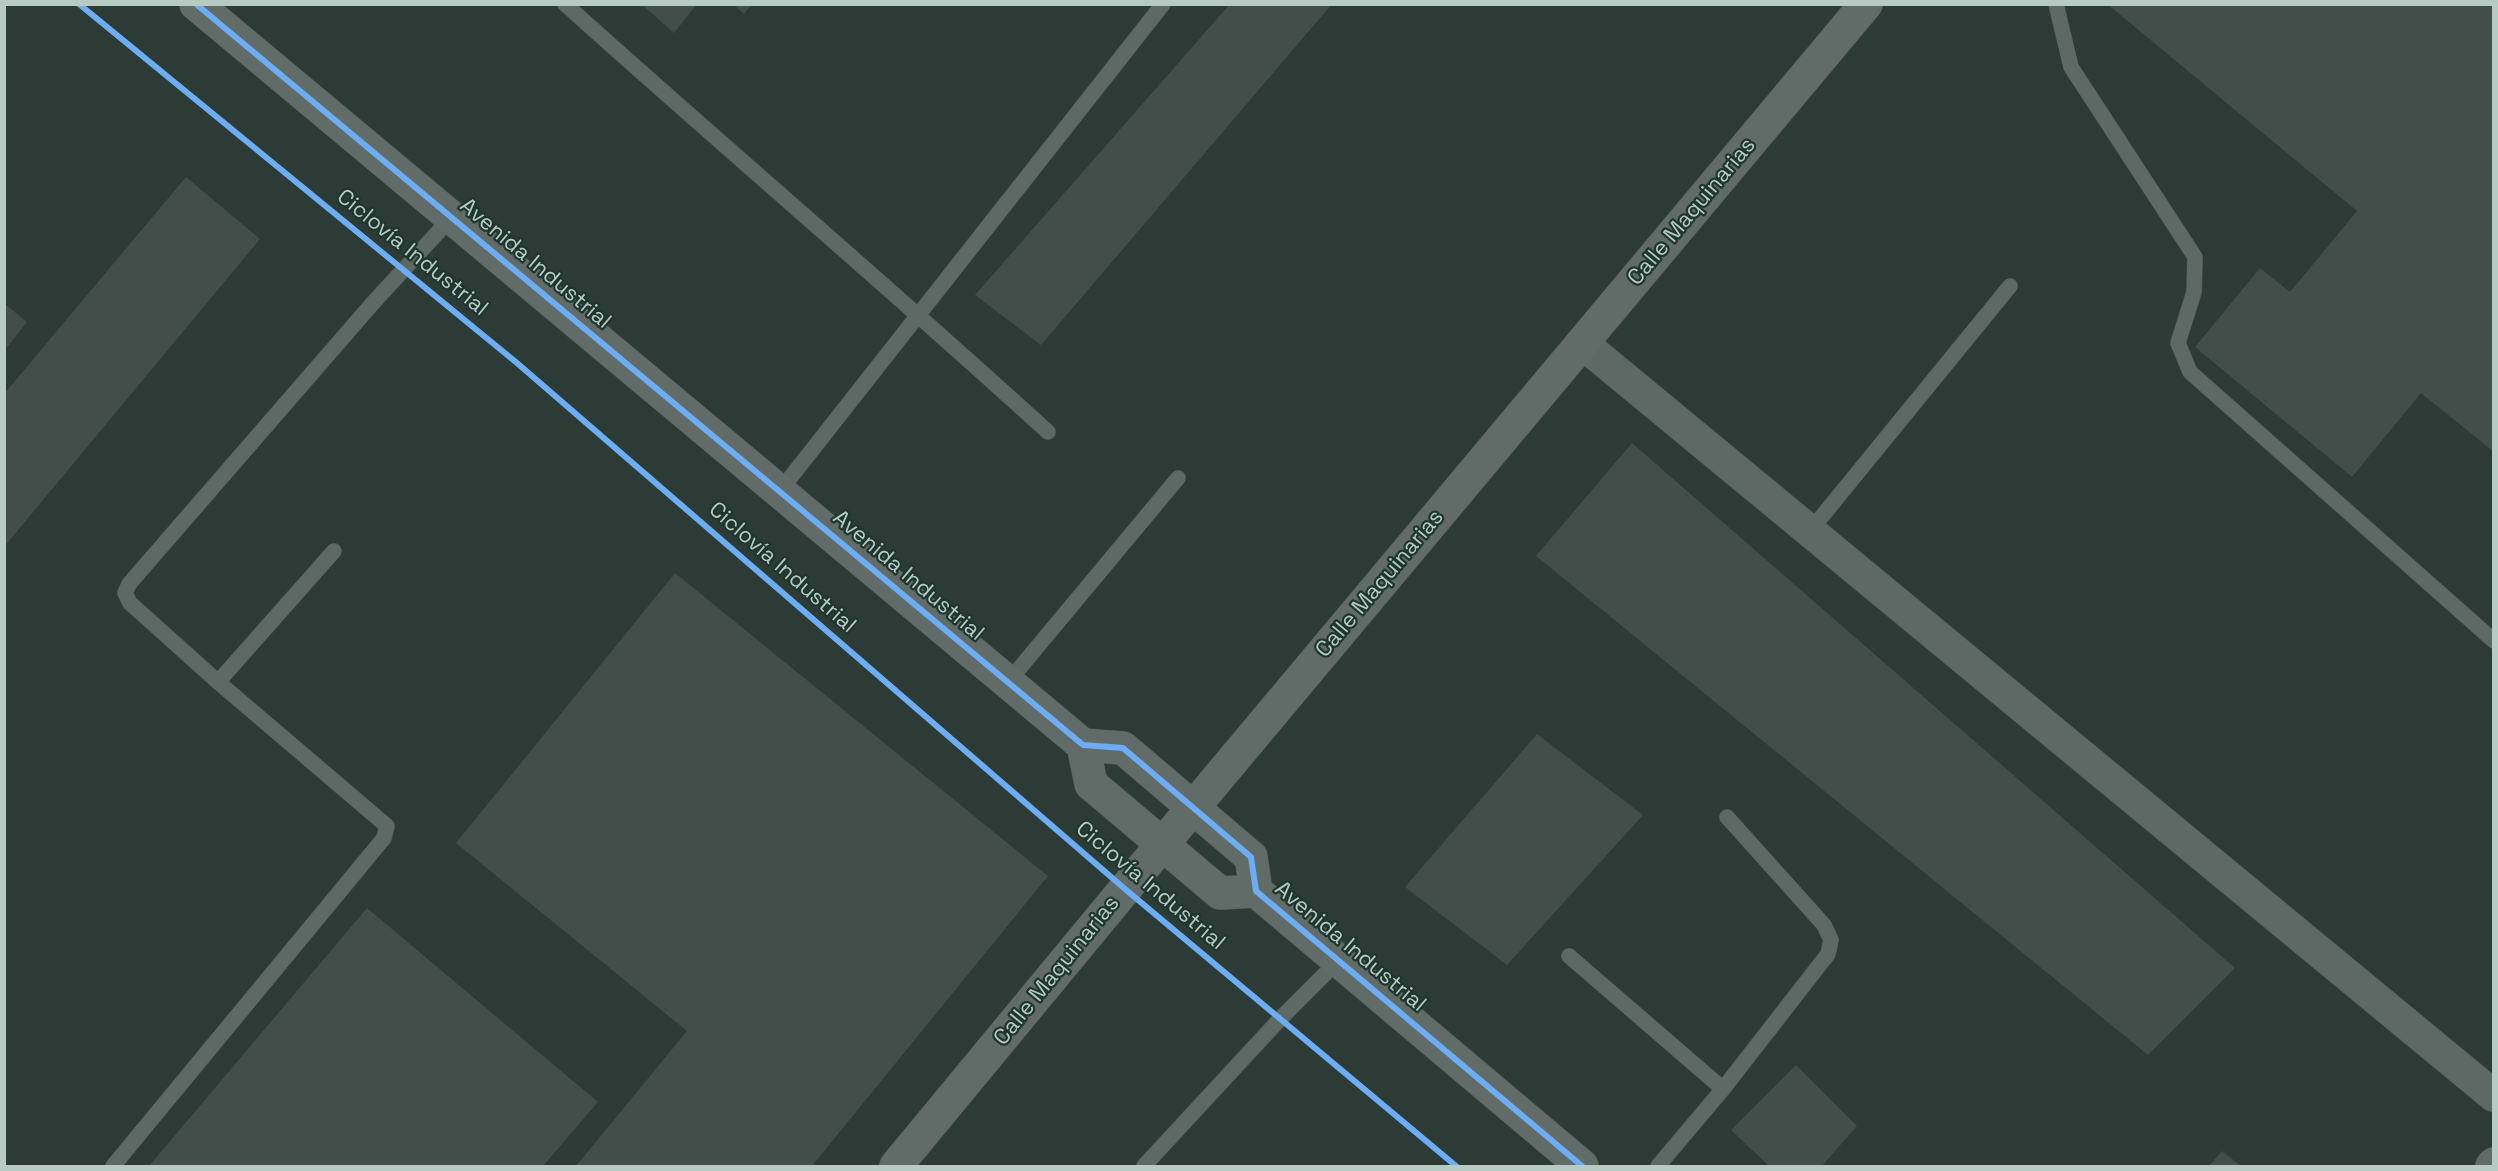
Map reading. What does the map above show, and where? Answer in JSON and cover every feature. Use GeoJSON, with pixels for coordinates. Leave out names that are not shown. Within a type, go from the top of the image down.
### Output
{"type":"FeatureCollection","features":[{"type":"Feature","properties":{"kind":"street","name":"Avenida Industrial"},"geometry":{"type":"LineString","coordinates":[[196,4],[1083,746],[1123,748],[1251,857],[1256,891],[1582,1167]]}},
{"type":"Feature","properties":{"kind":"street","name":"Calle Maquinarias"},"geometry":{"type":"LineString","coordinates":[[896,1167],[1192,808],[1866,4]]}},
{"type":"Feature","properties":{"kind":"street"},"geometry":{"type":"LineString","coordinates":[[1582,343],[2493,1096]]}},
{"type":"Feature","properties":{"kind":"street","name":"Avenida Industrial"},"geometry":{"type":"LineString","coordinates":[[1083,746],[1091,784],[1220,893],[1256,891]]}},
{"type":"Feature","properties":{"kind":"lane"},"geometry":{"type":"LineString","coordinates":[[566,4],[706,131],[919,314],[1048,432]]}},
{"type":"Feature","properties":{"kind":"lane"},"geometry":{"type":"LineString","coordinates":[[779,492],[1163,4]]}},
{"type":"Feature","properties":{"kind":"lane"},"geometry":{"type":"LineString","coordinates":[[2056,4],[2071,67],[2195,257],[2194,292],[2178,343],[2190,372],[2493,641]]}},
{"type":"Feature","properties":{"kind":"lane"},"geometry":{"type":"LineString","coordinates":[[112,1167],[384,838],[387,826],[218,682],[130,603],[125,593],[129,584],[372,304],[451,218]]}},
{"type":"Feature","properties":{"kind":"lane"},"geometry":{"type":"LineString","coordinates":[[1810,531],[2010,286]]}},
{"type":"Feature","properties":{"kind":"lane"},"geometry":{"type":"LineString","coordinates":[[1008,682],[1178,478]]}},
{"type":"Feature","properties":{"kind":"lane"},"geometry":{"type":"LineString","coordinates":[[218,682],[334,551]]}},
{"type":"Feature","properties":{"kind":"lane"},"geometry":{"type":"LineString","coordinates":[[1658,1167],[1723,1089],[1828,954],[1831,940],[1824,925],[1727,818]]}},
{"type":"Feature","properties":{"kind":"lane"},"geometry":{"type":"LineString","coordinates":[[1569,956],[1723,1089]]}},
{"type":"Feature","properties":{"kind":"lane"},"geometry":{"type":"LineString","coordinates":[[1144,1167],[1280,1019],[1338,961]]}},
{"type":"Feature","properties":{"kind":"building"},"geometry":{"type":"Polygon","coordinates":[[[641,4],[697,4],[674,33],[641,4]]]}},
{"type":"Feature","properties":{"kind":"building"},"geometry":{"type":"Polygon","coordinates":[[[733,4],[752,4],[744,14],[733,4]]]}},
{"type":"Feature","properties":{"kind":"building"},"geometry":{"type":"Polygon","coordinates":[[[1230,4],[1332,4],[1041,345],[975,295],[1230,4]]]}},
{"type":"Feature","properties":{"kind":"building"},"geometry":{"type":"Polygon","coordinates":[[[2107,4],[2494,4],[2494,452],[2421,393],[2352,477],[2195,347],[2260,268],[2290,292],[2357,211],[2107,4]]]}},
{"type":"Feature","properties":{"kind":"building"},"geometry":{"type":"Polygon","coordinates":[[[186,177],[260,239],[4,547],[4,394],[186,177]]]}},
{"type":"Feature","properties":{"kind":"building"},"geometry":{"type":"Polygon","coordinates":[[[5,304],[27,322],[5,350],[5,304]]]}},
{"type":"Feature","properties":{"kind":"building"},"geometry":{"type":"Polygon","coordinates":[[[1632,443],[2235,968],[2148,1055],[1536,556],[1632,443]]]}},
{"type":"Feature","properties":{"kind":"building"},"geometry":{"type":"Polygon","coordinates":[[[675,573],[1048,876],[812,1166],[576,1166],[687,1031],[456,843],[675,573]]]}},
{"type":"Feature","properties":{"kind":"building"},"geometry":{"type":"Polygon","coordinates":[[[1537,734],[1643,815],[1507,965],[1405,887],[1537,734]]]}},
{"type":"Feature","properties":{"kind":"building"},"geometry":{"type":"Polygon","coordinates":[[[367,908],[598,1102],[543,1166],[149,1166],[367,908]]]}},
{"type":"Feature","properties":{"kind":"building"},"geometry":{"type":"Polygon","coordinates":[[[1796,1065],[1857,1126],[1822,1166],[1769,1166],[1731,1130],[1796,1065]]]}},
{"type":"Feature","properties":{"kind":"building"},"geometry":{"type":"Polygon","coordinates":[[[2222,1151],[2241,1166],[2209,1166],[2222,1151]]]}},
{"type":"Feature","properties":{"kind":"cycle path","name":"Ciclovía Industrial"},"geometry":{"type":"LineString","coordinates":[[79,4],[517,363],[1125,889],[1456,1166]]}},
{"type":"Feature","properties":{"kind":"cycle path"},"geometry":{"type":"LineString","coordinates":[[196,4],[1083,745],[1123,748],[1251,857],[1256,891],[1582,1166]]}}]}
